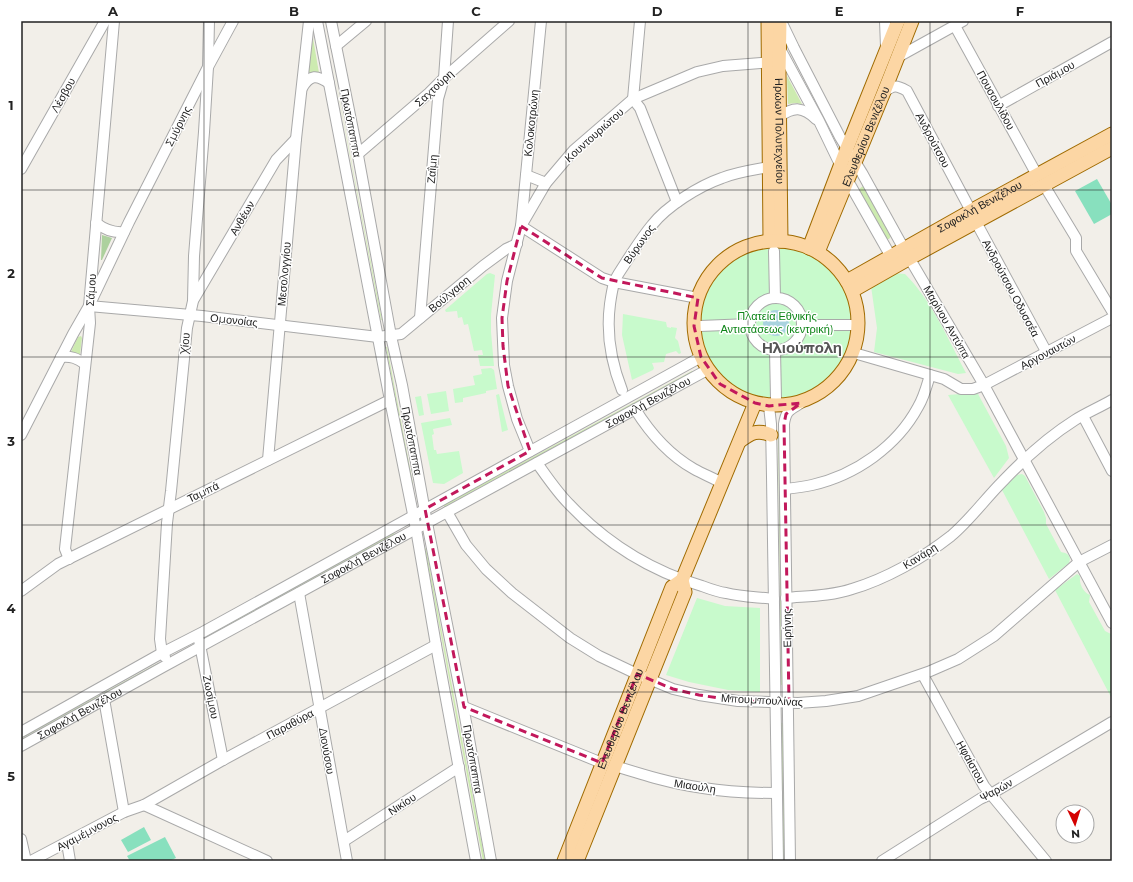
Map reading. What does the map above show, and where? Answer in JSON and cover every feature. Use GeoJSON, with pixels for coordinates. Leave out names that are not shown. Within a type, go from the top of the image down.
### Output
{"type":"FeatureCollection","features":[{"type":"Feature","properties":{"kind":"main road","name":"Ηρώων Πολυτεχνείου"},"geometry":{"type":"LineString","coordinates":[[775,244],[769,167],[774,62],[779,46],[780,21]]}},
{"type":"Feature","properties":{"kind":"main road","name":"Ελευθερίου Βενιζέλου"},"geometry":{"type":"LineString","coordinates":[[813,250],[840,165],[898,21]]}},
{"type":"Feature","properties":{"kind":"main road","name":"Ελευθερίου Βενιζέλου"},"geometry":{"type":"LineString","coordinates":[[813,250],[856,163],[912,21]]}},
{"type":"Feature","properties":{"kind":"main road","name":"Ηρώων Πολυτεχνείου"},"geometry":{"type":"LineString","coordinates":[[767,23],[774,62],[779,117],[775,244]]}},
{"type":"Feature","properties":{"kind":"main road","name":"Σοφοκλή Βενιζέλου"},"geometry":{"type":"LineString","coordinates":[[850,286],[1040,180],[1112,134]]}},
{"type":"Feature","properties":{"kind":"main road","name":"Σοφοκλή Βενιζέλου"},"geometry":{"type":"LineString","coordinates":[[1040,180],[1112,148]]}},
{"type":"Feature","properties":{"kind":"main road"},"geometry":{"type":"LineString","coordinates":[[760,242],[775,244],[800,244],[813,250],[828,258],[850,286],[858,313],[859,324],[854,352],[843,372],[831,385],[816,396],[801,403],[786,405],[773,402],[755,403],[736,396],[720,384],[707,370],[696,341],[694,326],[695,311],[698,298],[707,280],[718,265],[733,253],[749,245],[760,242]]}},
{"type":"Feature","properties":{"kind":"main road","name":"Ελευθερίου Βενιζέλου"},"geometry":{"type":"LineString","coordinates":[[571,860],[602,763],[672,587],[682,580],[755,403]]}},
{"type":"Feature","properties":{"kind":"main road"},"geometry":{"type":"LineString","coordinates":[[740,440],[749,434],[758,432],[765,432],[771,435]]}},
{"type":"Feature","properties":{"kind":"main road","name":"Ελευθερίου Βενιζέλου"},"geometry":{"type":"LineString","coordinates":[[571,860],[615,766],[685,592],[682,580]]}},
{"type":"Feature","properties":{"kind":"street","name":"Λέσβου"},"geometry":{"type":"LineString","coordinates":[[21,169],[105,21]]}},
{"type":"Feature","properties":{"kind":"street","name":"Σάμου"},"geometry":{"type":"LineString","coordinates":[[69,559],[65,549],[90,323],[89,306],[114,21]]}},
{"type":"Feature","properties":{"kind":"street","name":"Χίου"},"geometry":{"type":"LineString","coordinates":[[169,664],[162,653],[160,639],[167,523],[187,328],[193,301],[194,256],[208,67],[209,21]]}},
{"type":"Feature","properties":{"kind":"street","name":"Σμύρνης"},"geometry":{"type":"LineString","coordinates":[[21,435],[89,306],[124,232],[233,21]]}},
{"type":"Feature","properties":{"kind":"street","name":"Μεσολογγίου"},"geometry":{"type":"LineString","coordinates":[[268,460],[296,138],[309,21]]}},
{"type":"Feature","properties":{"kind":"street","name":"Πρωτόπαππα"},"geometry":{"type":"LineString","coordinates":[[317,21],[416,529],[476,861]]}},
{"type":"Feature","properties":{"kind":"street","name":"Πρωτόπαππα"},"geometry":{"type":"LineString","coordinates":[[331,21],[358,154],[391,336],[464,708],[491,861]]}},
{"type":"Feature","properties":{"kind":"street"},"geometry":{"type":"LineString","coordinates":[[336,46],[366,21]]}},
{"type":"Feature","properties":{"kind":"street","name":"Ζαΐμη"},"geometry":{"type":"LineString","coordinates":[[420,318],[438,99],[444,78],[448,21]]}},
{"type":"Feature","properties":{"kind":"street","name":"Σαχτούρη"},"geometry":{"type":"LineString","coordinates":[[358,154],[509,21]]}},
{"type":"Feature","properties":{"kind":"street","name":"Κολοκοτρώνη"},"geometry":{"type":"LineString","coordinates":[[521,226],[541,21]]}},
{"type":"Feature","properties":{"kind":"street"},"geometry":{"type":"LineString","coordinates":[[640,21],[633,99],[640,108],[677,202]]}},
{"type":"Feature","properties":{"kind":"street","name":"Μαρίνου Αντύπα"},"geometry":{"type":"LineString","coordinates":[[780,21],[847,148],[984,385],[1112,623]]}},
{"type":"Feature","properties":{"kind":"street"},"geometry":{"type":"LineString","coordinates":[[886,21],[886,52]]}},
{"type":"Feature","properties":{"kind":"street"},"geometry":{"type":"LineString","coordinates":[[767,23],[848,181],[893,261]]}},
{"type":"Feature","properties":{"kind":"street"},"geometry":{"type":"LineString","coordinates":[[898,57],[959,23]]}},
{"type":"Feature","properties":{"kind":"street","name":"Πουσουλίδου"},"geometry":{"type":"LineString","coordinates":[[959,23],[998,106],[1040,180],[1076,238],[1076,251],[1112,311]]}},
{"type":"Feature","properties":{"kind":"street","name":"Πριάμου"},"geometry":{"type":"LineString","coordinates":[[998,106],[1112,42]]}},
{"type":"Feature","properties":{"kind":"street","name":"Κουντουριώτου"},"geometry":{"type":"LineString","coordinates":[[530,451],[517,419],[508,386],[503,346],[502,318],[507,281],[521,226],[546,183],[574,150],[633,99],[697,72],[723,66],[774,62]]}},
{"type":"Feature","properties":{"kind":"street"},"geometry":{"type":"LineString","coordinates":[[302,88],[308,79],[314,77],[322,79],[329,84]]}},
{"type":"Feature","properties":{"kind":"street","name":"Ανδρούτσου"},"geometry":{"type":"LineString","coordinates":[[884,92],[892,87],[898,86],[907,91],[974,217]]}},
{"type":"Feature","properties":{"kind":"street"},"geometry":{"type":"LineString","coordinates":[[779,117],[787,112],[801,110],[809,113],[819,122]]}},
{"type":"Feature","properties":{"kind":"street","name":"Ανθέων"},"geometry":{"type":"LineString","coordinates":[[193,301],[276,160],[296,138]]}},
{"type":"Feature","properties":{"kind":"street","name":"Βύρωνος"},"geometry":{"type":"LineString","coordinates":[[622,390],[610,347],[608,318],[614,282],[632,252],[653,224],[677,202],[701,187],[739,173],[769,167]]}},
{"type":"Feature","properties":{"kind":"street"},"geometry":{"type":"LineString","coordinates":[[526,175],[546,183]]}},
{"type":"Feature","properties":{"kind":"street","name":"Ανδρούτσου Οδυσσέα"},"geometry":{"type":"LineString","coordinates":[[974,217],[1047,353]]}},
{"type":"Feature","properties":{"kind":"street"},"geometry":{"type":"LineString","coordinates":[[96,223],[110,232],[124,232]]}},
{"type":"Feature","properties":{"kind":"street"},"geometry":{"type":"LineString","coordinates":[[521,226],[602,278],[614,282],[698,298]]}},
{"type":"Feature","properties":{"kind":"street","name":"Βούλγαρη"},"geometry":{"type":"LineString","coordinates":[[378,337],[401,334],[483,266],[506,249],[516,244]]}},
{"type":"Feature","properties":{"kind":"street"},"geometry":{"type":"LineString","coordinates":[[775,244],[775,298]]}},
{"type":"Feature","properties":{"kind":"street"},"geometry":{"type":"LineString","coordinates":[[775,298],[786,299],[796,307],[801,315],[802,325],[801,333],[797,340],[790,346],[775,350],[766,348],[759,342],[752,333],[750,324],[751,317],[759,305],[767,299],[775,298]]}},
{"type":"Feature","properties":{"kind":"street","name":"Ομονοίας"},"geometry":{"type":"LineString","coordinates":[[89,306],[190,315],[378,337]]}},
{"type":"Feature","properties":{"kind":"street","name":"Αργοναυτών"},"geometry":{"type":"LineString","coordinates":[[854,352],[930,375],[944,380],[961,389],[973,389],[984,385],[1047,353],[1112,318]]}},
{"type":"Feature","properties":{"kind":"street"},"geometry":{"type":"LineString","coordinates":[[700,326],[750,324]]}},
{"type":"Feature","properties":{"kind":"street"},"geometry":{"type":"LineString","coordinates":[[802,325],[854,325]]}},
{"type":"Feature","properties":{"kind":"street","name":"Ειρήνης"},"geometry":{"type":"LineString","coordinates":[[775,350],[771,435],[778,861]]}},
{"type":"Feature","properties":{"kind":"street"},"geometry":{"type":"LineString","coordinates":[[61,357],[77,358],[85,364]]}},
{"type":"Feature","properties":{"kind":"street","name":"Σοφοκλή Βενιζέλου"},"geometry":{"type":"LineString","coordinates":[[21,732],[701,357]]}},
{"type":"Feature","properties":{"kind":"street","name":"Σοφοκλή Βενιζέλου"},"geometry":{"type":"LineString","coordinates":[[21,746],[104,699],[707,370]]}},
{"type":"Feature","properties":{"kind":"street"},"geometry":{"type":"LineString","coordinates":[[785,489],[813,485],[846,473],[872,458],[898,435],[909,422],[919,405],[930,375]]}},
{"type":"Feature","properties":{"kind":"street","name":"Ταμπά"},"geometry":{"type":"LineString","coordinates":[[21,591],[58,564],[390,400]]}},
{"type":"Feature","properties":{"kind":"street","name":"Κανάρη"},"geometry":{"type":"LineString","coordinates":[[786,598],[819,596],[852,589],[904,567],[951,536],[970,518],[1024,460],[1052,436],[1071,422],[1112,400]]}},
{"type":"Feature","properties":{"kind":"street","name":"Ειρήνης"},"geometry":{"type":"LineString","coordinates":[[790,861],[784,424],[786,414],[801,403]]}},
{"type":"Feature","properties":{"kind":"street"},"geometry":{"type":"LineString","coordinates":[[634,410],[656,438],[672,453],[694,469],[722,482]]}},
{"type":"Feature","properties":{"kind":"street"},"geometry":{"type":"LineString","coordinates":[[1083,416],[1112,471]]}},
{"type":"Feature","properties":{"kind":"street"},"geometry":{"type":"LineString","coordinates":[[537,463],[568,503],[592,526],[617,546],[647,564],[682,580],[726,593],[774,599]]}},
{"type":"Feature","properties":{"kind":"street","name":"Μπουμπουλίνας"},"geometry":{"type":"LineString","coordinates":[[446,512],[466,545],[486,569],[540,616],[576,642],[599,656],[650,680],[674,689],[699,695],[738,701],[826,701],[858,696],[923,674],[958,658],[994,636],[1079,562],[1112,545]]}},
{"type":"Feature","properties":{"kind":"street","name":"Διονύσου"},"geometry":{"type":"LineString","coordinates":[[299,593],[348,861]]}},
{"type":"Feature","properties":{"kind":"street","name":"Ζωσίμου"},"geometry":{"type":"LineString","coordinates":[[198,634],[223,760]]}},
{"type":"Feature","properties":{"kind":"street","name":"Παραθύρα"},"geometry":{"type":"LineString","coordinates":[[144,805],[223,760],[436,645]]}},
{"type":"Feature","properties":{"kind":"street","name":"Ηφαίστου"},"geometry":{"type":"LineString","coordinates":[[923,674],[984,786],[1046,861]]}},
{"type":"Feature","properties":{"kind":"street"},"geometry":{"type":"LineString","coordinates":[[104,699],[124,812]]}},
{"type":"Feature","properties":{"kind":"street"},"geometry":{"type":"LineString","coordinates":[[464,708],[602,763]]}},
{"type":"Feature","properties":{"kind":"street","name":"Ψαρών"},"geometry":{"type":"LineString","coordinates":[[882,861],[894,858],[980,799],[991,794],[1112,722]]}},
{"type":"Feature","properties":{"kind":"street","name":"Μιαούλη"},"geometry":{"type":"LineString","coordinates":[[615,766],[665,781],[702,788],[740,792],[777,793]]}},
{"type":"Feature","properties":{"kind":"street","name":"Νικίου"},"geometry":{"type":"LineString","coordinates":[[344,841],[459,767]]}},
{"type":"Feature","properties":{"kind":"street"},"geometry":{"type":"LineString","coordinates":[[144,805],[267,861]]}},
{"type":"Feature","properties":{"kind":"street","name":"Αγαμέμνονος"},"geometry":{"type":"LineString","coordinates":[[31,861],[124,812],[144,805]]}},
{"type":"Feature","properties":{"kind":"street"},"geometry":{"type":"LineString","coordinates":[[21,839],[26,861]]}},
{"type":"Feature","properties":{"kind":"street"},"geometry":{"type":"LineString","coordinates":[[67,842],[70,861]]}},
{"type":"Feature","properties":{"kind":"highlighted area"},"geometry":{"type":"Polygon","coordinates":[[[521,226],[602,278],[698,298],[694,326],[701,357],[720,384],[755,403],[769,406],[801,403],[786,414],[784,424],[789,702],[738,701],[699,695],[673,689],[637,674],[602,763],[464,707],[425,509],[530,451],[508,386],[503,346],[502,318],[507,281],[521,226]]]}},
{"type":"Feature","properties":{"kind":"green space"},"geometry":{"type":"Polygon","coordinates":[[[313,38],[319,73],[308,73],[313,38]]]}},
{"type":"Feature","properties":{"kind":"green space"},"geometry":{"type":"Polygon","coordinates":[[[332,61],[382,320],[381,320],[332,61]]]}},
{"type":"Feature","properties":{"kind":"green space"},"geometry":{"type":"Polygon","coordinates":[[[787,76],[802,104],[788,104],[787,76]]]}},
{"type":"Feature","properties":{"kind":"green space"},"geometry":{"type":"Polygon","coordinates":[[[1097,179],[1112,205],[1112,214],[1094,224],[1075,191],[1097,179]]]}},
{"type":"Feature","properties":{"kind":"green space"},"geometry":{"type":"Polygon","coordinates":[[[863,186],[891,236],[889,239],[885,239],[858,190],[863,186]]]}},
{"type":"Feature","properties":{"kind":"green space"},"geometry":{"type":"Polygon","coordinates":[[[102,235],[112,238],[101,260],[102,235]]]}},
{"type":"Feature","properties":{"kind":"green space","name":"Πλατεία Εθνικής Αντιστάσεως (κεντρική)"},"geometry":{"type":"Polygon","coordinates":[[[777,247],[792,249],[813,256],[835,275],[844,287],[847,294],[853,323],[851,338],[844,359],[825,381],[813,390],[806,393],[777,399],[762,397],[741,390],[719,371],[710,359],[707,352],[701,323],[703,308],[710,287],[729,265],[741,256],[748,253],[777,247]]]}},
{"type":"Feature","properties":{"kind":"green space"},"geometry":{"type":"Polygon","coordinates":[[[490,273],[495,275],[491,315],[494,366],[480,366],[478,355],[483,355],[482,350],[474,351],[468,324],[464,325],[462,317],[458,318],[457,311],[446,312],[445,310],[490,273]]]}},
{"type":"Feature","properties":{"kind":"green space"},"geometry":{"type":"Polygon","coordinates":[[[893,273],[905,274],[915,285],[939,321],[966,373],[958,374],[874,352],[877,328],[871,286],[893,273]]]}},
{"type":"Feature","properties":{"kind":"green space"},"geometry":{"type":"Polygon","coordinates":[[[623,314],[666,322],[667,327],[677,328],[675,338],[678,341],[681,353],[679,354],[676,351],[666,354],[664,362],[652,363],[654,368],[653,370],[632,380],[622,335],[623,314]]]}},
{"type":"Feature","properties":{"kind":"green space"},"geometry":{"type":"Polygon","coordinates":[[[81,336],[82,338],[79,355],[71,352],[78,337],[81,336]]]}},
{"type":"Feature","properties":{"kind":"green space"},"geometry":{"type":"Polygon","coordinates":[[[387,347],[413,484],[412,484],[387,347]]]}},
{"type":"Feature","properties":{"kind":"green space"},"geometry":{"type":"Polygon","coordinates":[[[491,368],[494,370],[497,389],[463,398],[463,402],[455,403],[453,389],[475,385],[473,376],[482,374],[481,369],[491,368]]]}},
{"type":"Feature","properties":{"kind":"green space"},"geometry":{"type":"Polygon","coordinates":[[[692,372],[444,507],[444,505],[692,372]]]}},
{"type":"Feature","properties":{"kind":"green space"},"geometry":{"type":"Polygon","coordinates":[[[446,391],[449,411],[431,414],[427,394],[446,391]]]}},
{"type":"Feature","properties":{"kind":"green space"},"geometry":{"type":"Polygon","coordinates":[[[499,394],[508,430],[502,432],[496,395],[499,394]]]}},
{"type":"Feature","properties":{"kind":"green space"},"geometry":{"type":"Polygon","coordinates":[[[978,394],[1006,446],[1009,458],[994,478],[948,395],[978,394]]]}},
{"type":"Feature","properties":{"kind":"green space"},"geometry":{"type":"Polygon","coordinates":[[[421,396],[424,415],[419,416],[415,397],[421,396]]]}},
{"type":"Feature","properties":{"kind":"green space"},"geometry":{"type":"Polygon","coordinates":[[[450,418],[452,425],[433,429],[434,434],[432,435],[434,450],[436,450],[437,454],[459,451],[463,473],[444,484],[433,483],[421,423],[450,418]]]}},
{"type":"Feature","properties":{"kind":"green space"},"geometry":{"type":"Polygon","coordinates":[[[778,430],[780,430],[783,685],[781,685],[778,430]]]}},
{"type":"Feature","properties":{"kind":"green space"},"geometry":{"type":"Polygon","coordinates":[[[1022,474],[1025,476],[1044,512],[1046,524],[1061,552],[1067,554],[1070,559],[1069,563],[1049,579],[1002,490],[1017,475],[1022,474]]]}},
{"type":"Feature","properties":{"kind":"green space"},"geometry":{"type":"Polygon","coordinates":[[[394,533],[395,534],[207,637],[206,636],[394,533]]]}},
{"type":"Feature","properties":{"kind":"green space"},"geometry":{"type":"Polygon","coordinates":[[[426,548],[485,861],[483,861],[426,548]]]}},
{"type":"Feature","properties":{"kind":"green space"},"geometry":{"type":"Polygon","coordinates":[[[1077,574],[1080,576],[1080,582],[1085,592],[1090,595],[1089,602],[1105,631],[1111,634],[1112,699],[1055,590],[1077,574]]]}},
{"type":"Feature","properties":{"kind":"green space"},"geometry":{"type":"Polygon","coordinates":[[[697,598],[725,606],[760,608],[760,692],[728,690],[689,682],[666,675],[697,598]]]}},
{"type":"Feature","properties":{"kind":"green space"},"geometry":{"type":"Polygon","coordinates":[[[158,663],[159,664],[21,739],[21,738],[158,663]]]}},
{"type":"Feature","properties":{"kind":"green space"},"geometry":{"type":"Polygon","coordinates":[[[781,723],[783,723],[785,861],[783,861],[781,723]]]}},
{"type":"Feature","properties":{"kind":"green space"},"geometry":{"type":"Polygon","coordinates":[[[144,827],[151,840],[128,852],[121,840],[144,827]]]}},
{"type":"Feature","properties":{"kind":"green space"},"geometry":{"type":"Polygon","coordinates":[[[165,837],[176,858],[169,861],[130,861],[127,856],[165,837]]]}},
{"type":"Feature","properties":{"kind":"water"},"geometry":{"type":"Polygon","coordinates":[[[776,310],[786,313],[789,323],[786,333],[776,336],[766,333],[763,323],[766,313],[776,310]]]}},
{"type":"Feature","properties":{"kind":"district","name":"Ηλιούπολη"},"geometry":{"type":"Point","coordinates":[802,347]}}]}
